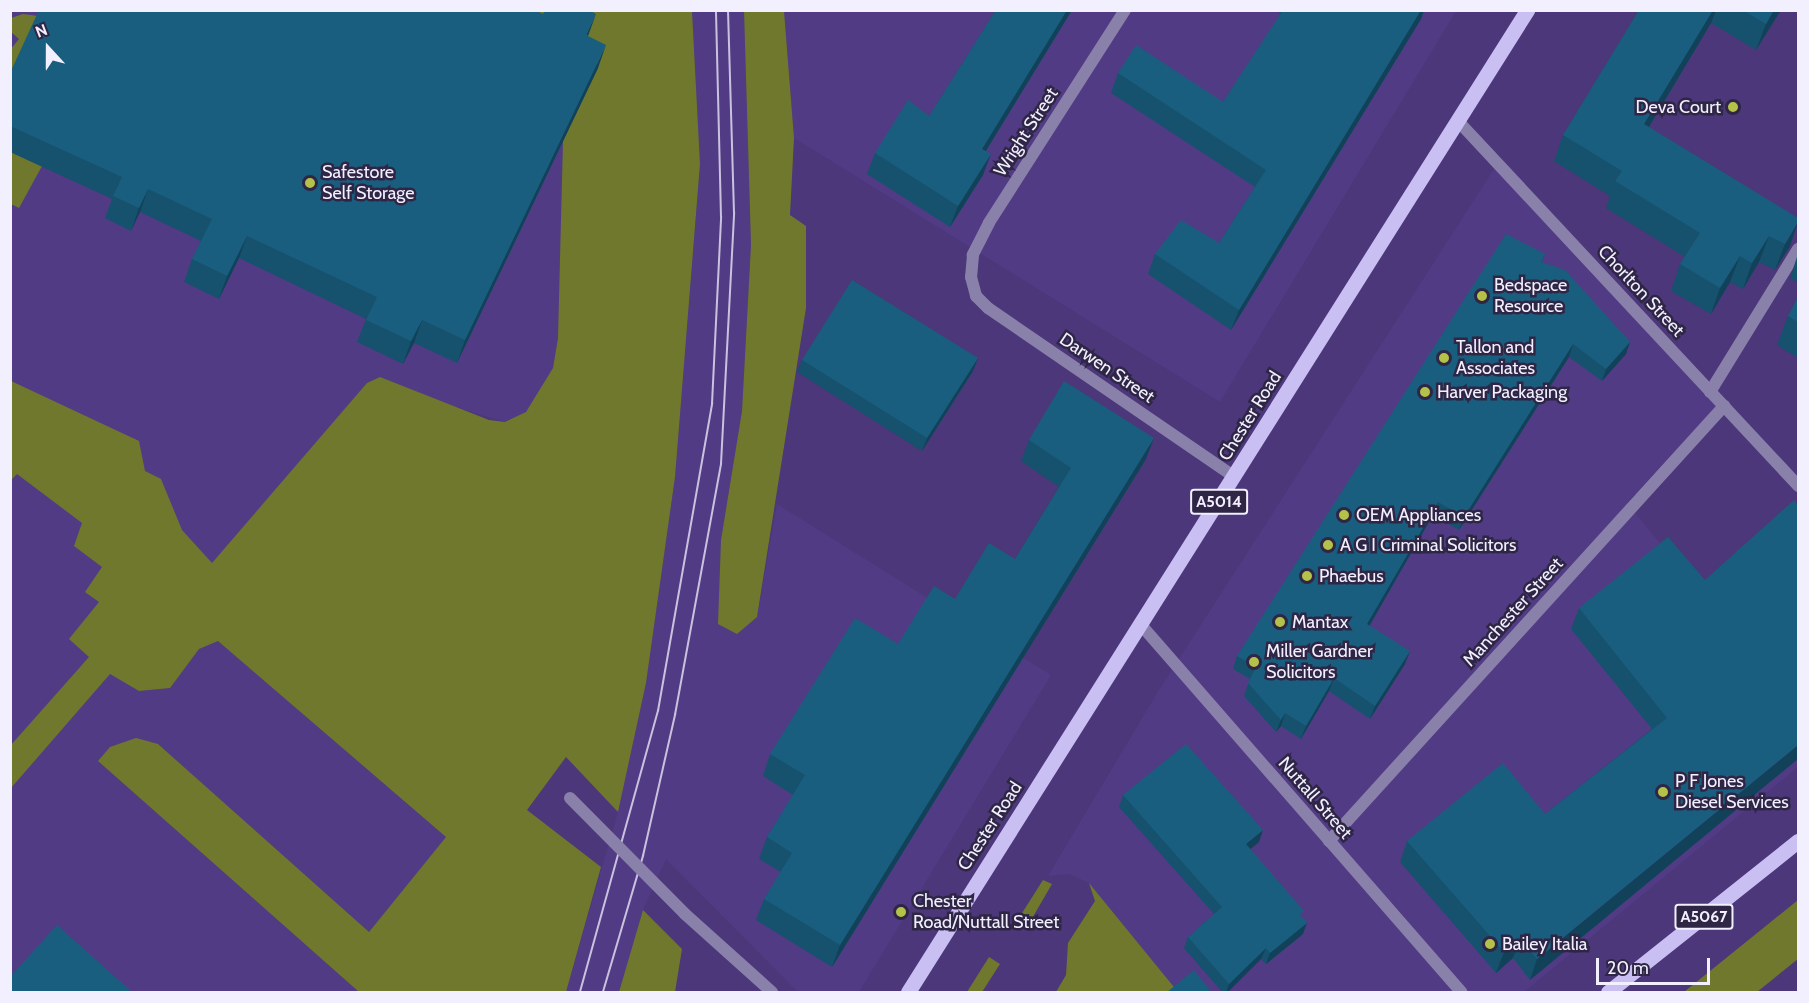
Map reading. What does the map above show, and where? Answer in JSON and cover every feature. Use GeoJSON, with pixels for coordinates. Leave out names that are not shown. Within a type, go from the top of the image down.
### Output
{"type":"FeatureCollection","features":[{"type":"Feature","properties":{"kind":"main road","name":"Chester Road"},"geometry":{"type":"LineString","coordinates":[[908,993],[1142,626],[1527,10]]}},
{"type":"Feature","properties":{"kind":"main road","name":"A5067"},"geometry":{"type":"LineString","coordinates":[[1608,993],[1798,841]]}},
{"type":"Feature","properties":{"kind":"street","name":"Wright Street"},"geometry":{"type":"LineString","coordinates":[[971,278],[972,255],[989,223],[1125,10]]}},
{"type":"Feature","properties":{"kind":"street","name":"Chorlton Street"},"geometry":{"type":"LineString","coordinates":[[1458,121],[1798,486]]}},
{"type":"Feature","properties":{"kind":"street"},"geometry":{"type":"LineString","coordinates":[[1710,392],[1798,249]]}},
{"type":"Feature","properties":{"kind":"street","name":"Darwen Street"},"geometry":{"type":"LineString","coordinates":[[971,278],[976,296],[988,308],[1235,477]]}},
{"type":"Feature","properties":{"kind":"street","name":"Manchester Street"},"geometry":{"type":"LineString","coordinates":[[1329,841],[1724,406]]}},
{"type":"Feature","properties":{"kind":"street","name":"Nuttall Street"},"geometry":{"type":"LineString","coordinates":[[1142,626],[1461,993]]}},
{"type":"Feature","properties":{"kind":"street"},"geometry":{"type":"LineString","coordinates":[[570,798],[685,914],[772,993]]}},
{"type":"Feature","properties":{"kind":"shaded area"},"geometry":{"type":"Polygon","coordinates":[[[10,11],[592,11],[558,338],[553,368],[538,396],[526,412],[505,422],[422,397],[380,377],[367,383],[275,496],[110,674],[139,691],[169,688],[199,649],[218,641],[446,837],[369,932],[158,744],[98,761],[359,992],[11,992],[10,11]]]}},
{"type":"Feature","properties":{"kind":"shaded area"},"geometry":{"type":"Polygon","coordinates":[[[692,11],[744,11],[751,245],[742,411],[721,540],[757,617],[777,504],[1051,675],[859,992],[798,992],[666,859],[643,910],[619,992],[566,992],[618,812],[646,683],[675,477],[700,165],[692,11]]]}},
{"type":"Feature","properties":{"kind":"shaded area"},"geometry":{"type":"Polygon","coordinates":[[[784,11],[1456,11],[1220,402],[794,138],[784,11]]]}},
{"type":"Feature","properties":{"kind":"shaded area"},"geometry":{"type":"Polygon","coordinates":[[[1496,166],[1718,404],[1627,503],[1798,711],[1798,767],[1524,992],[1178,992],[1089,883],[1069,874],[1048,876],[1159,690],[1496,166]]]}},
{"type":"Feature","properties":{"kind":"green space"},"geometry":{"type":"Polygon","coordinates":[[[479,11],[692,11],[700,164],[675,477],[646,683],[618,812],[566,757],[527,810],[601,867],[566,992],[359,992],[98,761],[110,747],[136,738],[158,744],[369,932],[446,837],[218,641],[199,649],[170,688],[139,691],[110,674],[11,788],[11,745],[89,657],[69,639],[99,602],[85,592],[102,567],[74,546],[82,523],[17,474],[11,480],[11,381],[139,441],[145,471],[161,479],[182,530],[212,563],[367,383],[380,377],[489,420],[505,422],[526,412],[553,368],[558,338],[563,141],[479,11]]]}},
{"type":"Feature","properties":{"kind":"green space"},"geometry":{"type":"Polygon","coordinates":[[[744,11],[784,11],[794,138],[790,215],[806,226],[806,308],[757,617],[737,634],[718,624],[721,540],[742,411],[751,245],[744,11]]]}},
{"type":"Feature","properties":{"kind":"green space"},"geometry":{"type":"Polygon","coordinates":[[[23,14],[38,16],[11,78],[10,50],[19,39],[11,32],[11,18],[23,14]]]}},
{"type":"Feature","properties":{"kind":"green space"},"geometry":{"type":"Polygon","coordinates":[[[11,151],[42,166],[19,208],[11,204],[11,151]]]}},
{"type":"Feature","properties":{"kind":"green space"},"geometry":{"type":"Polygon","coordinates":[[[1043,880],[1052,884],[1027,927],[1017,921],[1043,880]]]}},
{"type":"Feature","properties":{"kind":"green space"},"geometry":{"type":"Polygon","coordinates":[[[1089,883],[1178,992],[1056,992],[1066,975],[1068,943],[1095,901],[1089,883]]]}},
{"type":"Feature","properties":{"kind":"green space"},"geometry":{"type":"Polygon","coordinates":[[[1798,900],[1798,959],[1757,992],[1684,992],[1798,900]]]}},
{"type":"Feature","properties":{"kind":"green space"},"geometry":{"type":"Polygon","coordinates":[[[643,910],[682,949],[675,992],[619,992],[643,910]]]}},
{"type":"Feature","properties":{"kind":"green space"},"geometry":{"type":"Polygon","coordinates":[[[989,957],[1000,964],[982,992],[967,992],[989,957]]]}},
{"type":"Feature","properties":{"kind":"building","name":"Safestore Self Storage"},"geometry":{"type":"Polygon","coordinates":[[[39,10],[535,10],[543,14],[545,10],[589,10],[596,14],[586,35],[606,45],[465,340],[422,320],[411,341],[366,320],[377,297],[247,236],[227,276],[192,259],[212,219],[148,189],[139,208],[113,196],[122,177],[10,126],[10,73],[39,10]]]}},
{"type":"Feature","properties":{"kind":"building"},"geometry":{"type":"Polygon","coordinates":[[[996,10],[1067,10],[982,149],[991,154],[958,206],[875,153],[908,100],[929,116],[996,10]]]}},
{"type":"Feature","properties":{"kind":"building"},"geometry":{"type":"Polygon","coordinates":[[[1283,10],[1421,10],[1239,310],[1155,254],[1181,220],[1219,243],[1266,170],[1118,73],[1136,45],[1223,102],[1283,10]]]}},
{"type":"Feature","properties":{"kind":"building"},"geometry":{"type":"Polygon","coordinates":[[[1639,10],[1713,10],[1644,124],[1798,218],[1785,244],[1769,236],[1752,263],[1740,256],[1720,288],[1680,264],[1700,233],[1615,181],[1622,171],[1563,135],[1639,10]]]}},
{"type":"Feature","properties":{"kind":"building"},"geometry":{"type":"Polygon","coordinates":[[[1743,10],[1774,10],[1766,24],[1743,10]]]}},
{"type":"Feature","properties":{"kind":"building"},"geometry":{"type":"Polygon","coordinates":[[[1506,234],[1545,254],[1541,262],[1565,270],[1630,342],[1606,369],[1573,344],[1464,517],[1438,502],[1367,624],[1410,651],[1375,706],[1334,678],[1306,726],[1285,713],[1281,720],[1248,683],[1256,667],[1237,656],[1506,234]]]}},
{"type":"Feature","properties":{"kind":"building"},"geometry":{"type":"Polygon","coordinates":[[[852,280],[978,358],[927,438],[802,360],[852,280]]]}},
{"type":"Feature","properties":{"kind":"building"},"geometry":{"type":"Polygon","coordinates":[[[1798,297],[1798,322],[1788,316],[1798,297]]]}},
{"type":"Feature","properties":{"kind":"building"},"geometry":{"type":"Polygon","coordinates":[[[1064,381],[1154,438],[840,945],[764,899],[792,853],[767,837],[805,775],[770,754],[855,618],[898,644],[934,586],[955,599],[989,543],[1015,559],[1071,468],[1029,440],[1064,381]]]}},
{"type":"Feature","properties":{"kind":"building"},"geometry":{"type":"Polygon","coordinates":[[[1794,500],[1798,505],[1798,745],[1537,959],[1520,937],[1504,952],[1407,841],[1503,763],[1545,814],[1667,718],[1579,608],[1668,537],[1705,580],[1794,500]]]}},
{"type":"Feature","properties":{"kind":"building"},"geometry":{"type":"Polygon","coordinates":[[[1186,744],[1263,830],[1246,844],[1304,911],[1300,914],[1307,923],[1270,953],[1266,948],[1229,984],[1188,937],[1222,907],[1123,795],[1186,744]]]}},
{"type":"Feature","properties":{"kind":"building"},"geometry":{"type":"Polygon","coordinates":[[[57,925],[133,993],[10,993],[10,977],[57,925]]]}},
{"type":"Feature","properties":{"kind":"building"},"geometry":{"type":"Polygon","coordinates":[[[1194,970],[1212,993],[1166,993],[1194,970]]]}},
{"type":"Feature","properties":{"kind":"tram line"},"geometry":{"type":"LineString","coordinates":[[580,992],[658,711],[712,404],[721,217],[716,10]]}},
{"type":"Feature","properties":{"kind":"tram line"},"geometry":{"type":"LineString","coordinates":[[603,992],[643,856],[675,715],[721,464],[734,213],[728,10]]}},
{"type":"Feature","properties":{"kind":"place","name":"Deva Court"},"geometry":{"type":"Point","coordinates":[1733,107]}},
{"type":"Feature","properties":{"kind":"place","name":"Safestore Self Storage"},"geometry":{"type":"Point","coordinates":[310,183]}},
{"type":"Feature","properties":{"kind":"place","name":"Bedspace Resource"},"geometry":{"type":"Point","coordinates":[1482,296]}},
{"type":"Feature","properties":{"kind":"place","name":"Tallon and Associates"},"geometry":{"type":"Point","coordinates":[1444,358]}},
{"type":"Feature","properties":{"kind":"place","name":"Harver Packaging"},"geometry":{"type":"Point","coordinates":[1425,392]}},
{"type":"Feature","properties":{"kind":"place","name":"OEM Appliances"},"geometry":{"type":"Point","coordinates":[1344,515]}},
{"type":"Feature","properties":{"kind":"place","name":"A G I Criminal Solicitors"},"geometry":{"type":"Point","coordinates":[1328,545]}},
{"type":"Feature","properties":{"kind":"place","name":"Phaebus"},"geometry":{"type":"Point","coordinates":[1307,576]}},
{"type":"Feature","properties":{"kind":"place","name":"Mantax"},"geometry":{"type":"Point","coordinates":[1280,622]}},
{"type":"Feature","properties":{"kind":"place","name":"Miller Gardner Solicitors"},"geometry":{"type":"Point","coordinates":[1254,662]}},
{"type":"Feature","properties":{"kind":"place","name":"P F Jones Diesel Services"},"geometry":{"type":"Point","coordinates":[1663,792]}},
{"type":"Feature","properties":{"kind":"place","name":"Chester Road/Nuttall Street"},"geometry":{"type":"Point","coordinates":[901,912]}},
{"type":"Feature","properties":{"kind":"place","name":"Bailey Italia"},"geometry":{"type":"Point","coordinates":[1490,944]}}]}
